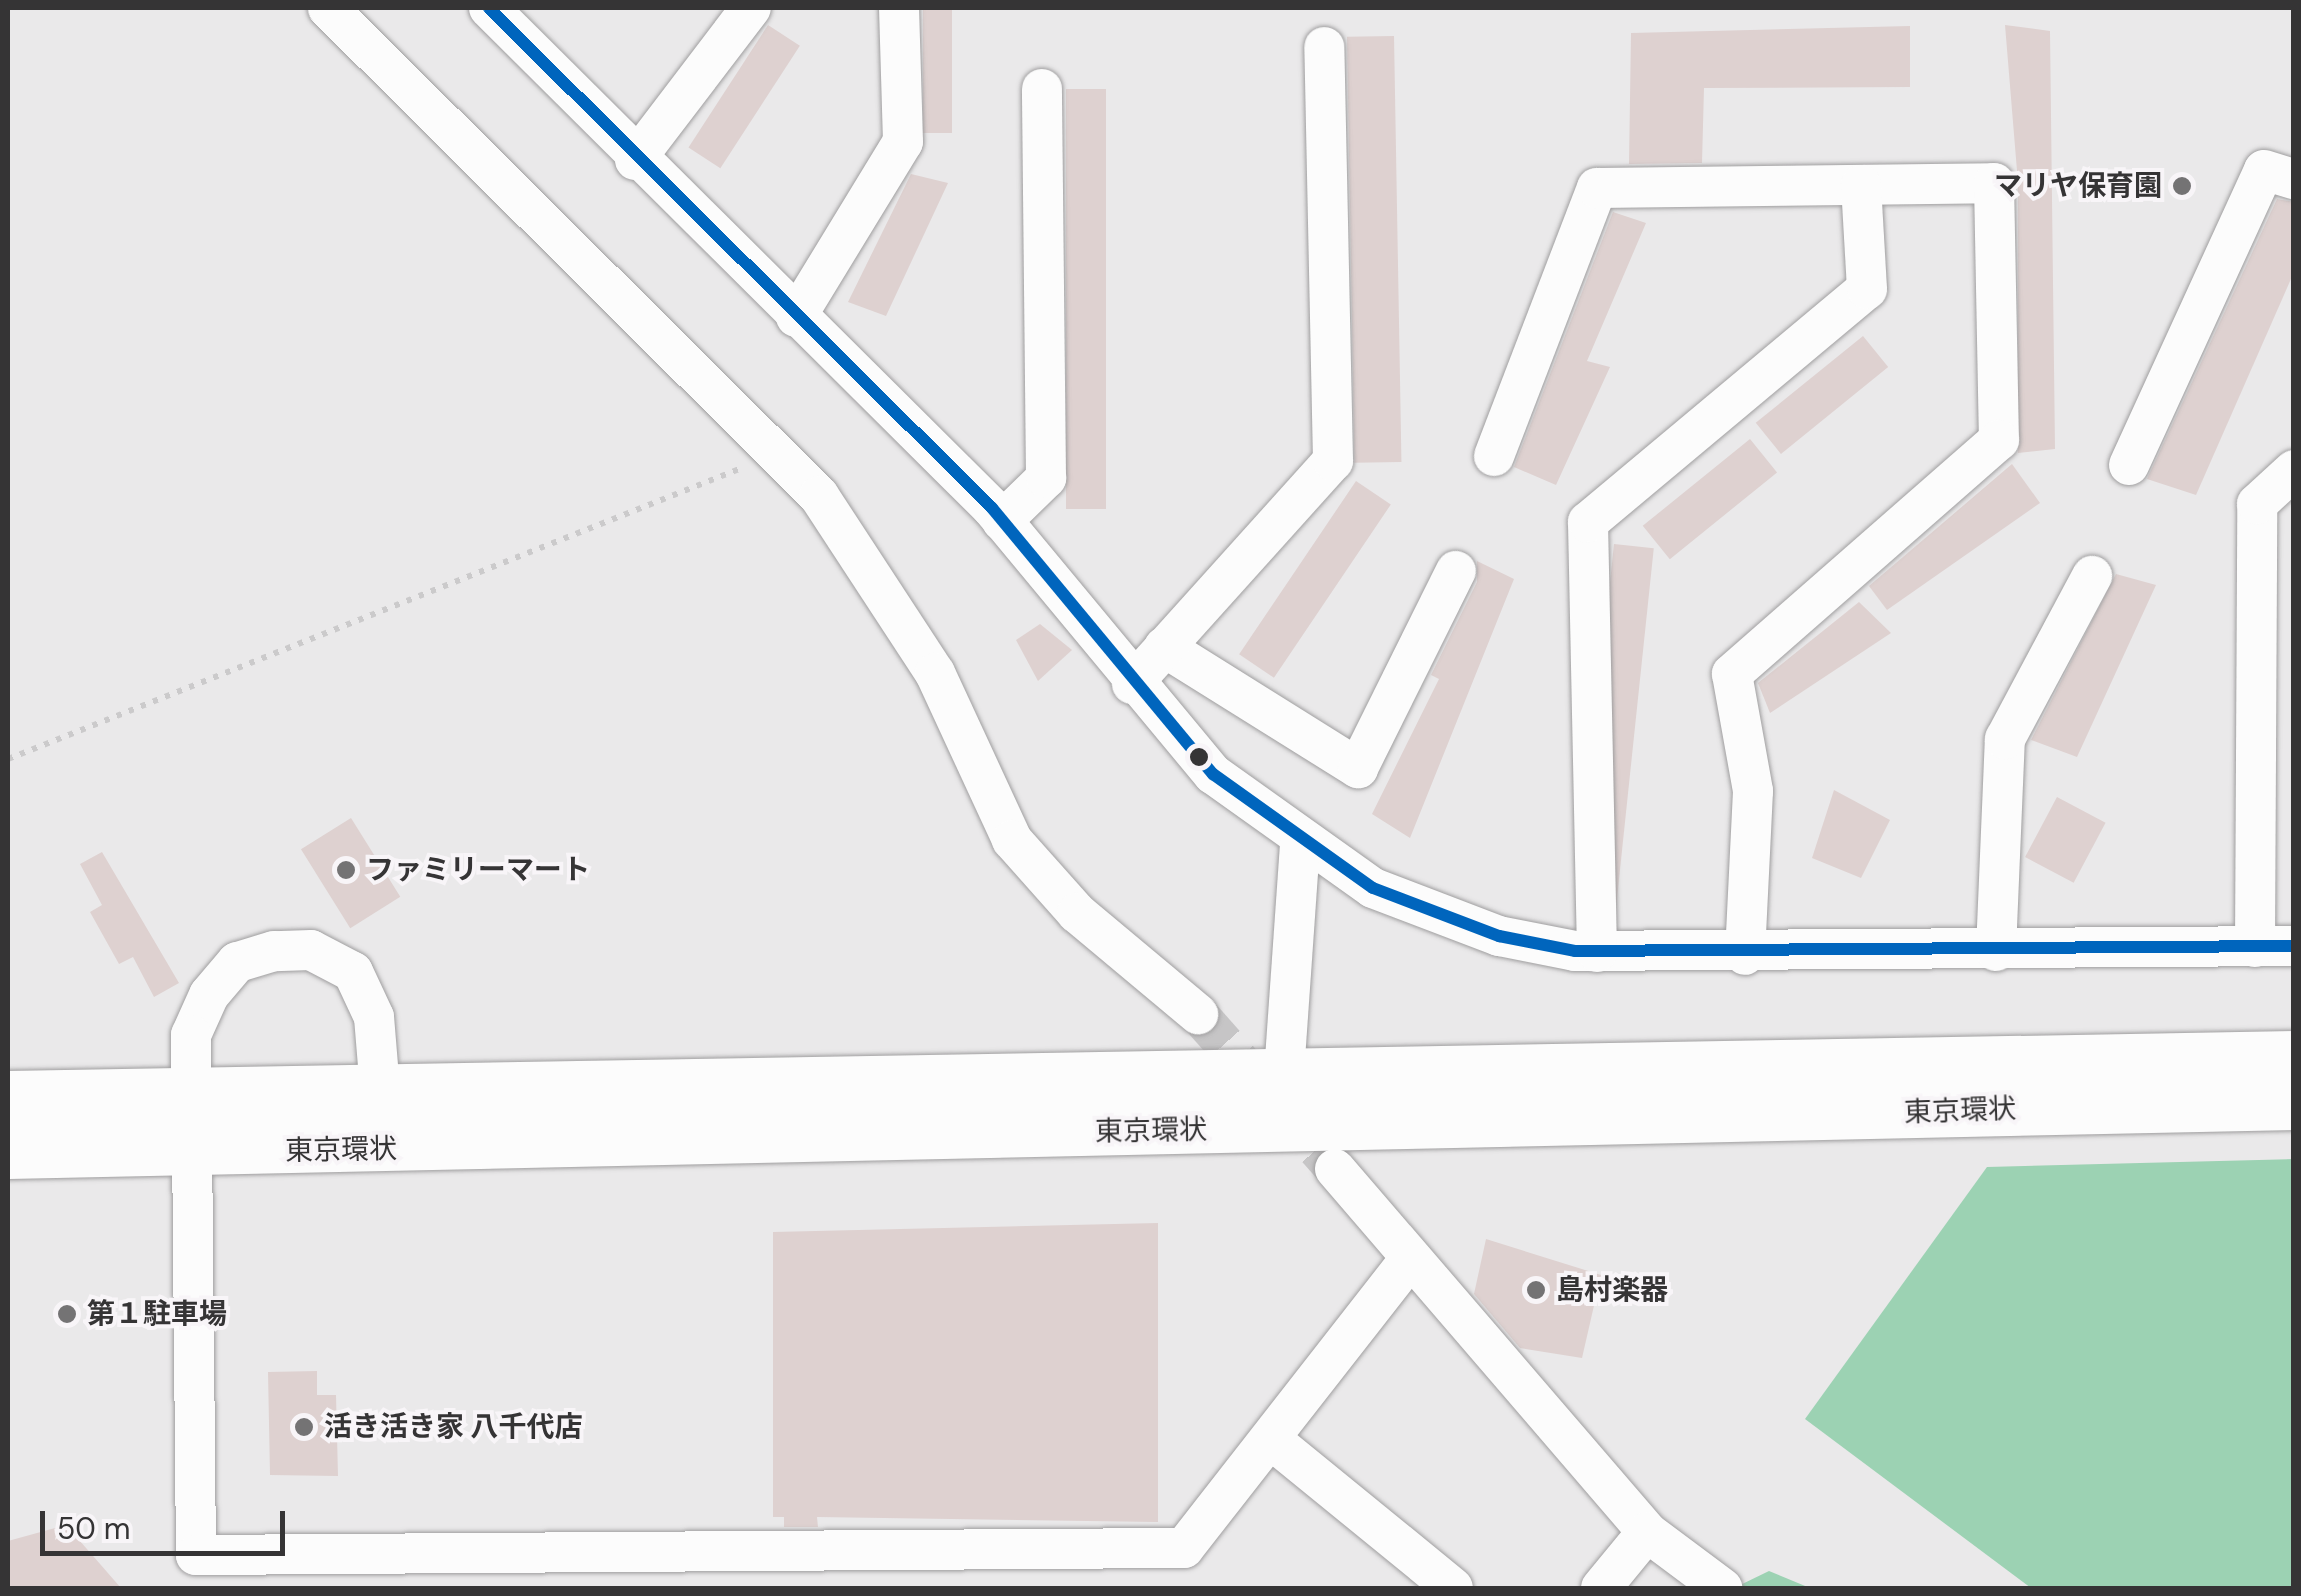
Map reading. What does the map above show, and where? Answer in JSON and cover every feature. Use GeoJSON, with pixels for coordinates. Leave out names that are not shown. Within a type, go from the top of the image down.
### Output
{"type":"FeatureCollection","features":[{"type":"Feature","properties":{"kind":"highway","name":"東京環状"},"geometry":{"type":"LineString","coordinates":[[8,1098],[1282,1069],[2294,1058]]}},
{"type":"Feature","properties":{"kind":"highway","name":"東京環状"},"geometry":{"type":"LineString","coordinates":[[8,1151],[196,1154],[2294,1102]]}},
{"type":"Feature","properties":{"kind":"street"},"geometry":{"type":"LineString","coordinates":[[328,8],[819,496],[877,579],[935,673],[1012,840],[1076,913],[1198,1014]]}},
{"type":"Feature","properties":{"kind":"street"},"geometry":{"type":"LineString","coordinates":[[490,8],[636,160],[1002,521],[1132,684],[1213,774],[1300,842],[1418,909],[1596,952],[1745,956],[2274,947],[2257,504],[2294,470]]}},
{"type":"Feature","properties":{"kind":"street"},"geometry":{"type":"LineString","coordinates":[[636,160],[751,8]]}},
{"type":"Feature","properties":{"kind":"street"},"geometry":{"type":"LineString","coordinates":[[796,316],[903,142],[899,8]]}},
{"type":"Feature","properties":{"kind":"street"},"geometry":{"type":"LineString","coordinates":[[1132,684],[1332,460],[1324,48]]}},
{"type":"Feature","properties":{"kind":"street"},"geometry":{"type":"LineString","coordinates":[[1002,521],[1046,478],[1042,89]]}},
{"type":"Feature","properties":{"kind":"street"},"geometry":{"type":"LineString","coordinates":[[2129,465],[2264,170],[2294,179]]}},
{"type":"Feature","properties":{"kind":"street"},"geometry":{"type":"LineString","coordinates":[[1494,456],[1596,188],[1994,184],[1999,440],[1732,674],[1753,790],[1745,956]]}},
{"type":"Feature","properties":{"kind":"street"},"geometry":{"type":"LineString","coordinates":[[1596,952],[1588,522],[1867,288],[1861,185]]}},
{"type":"Feature","properties":{"kind":"street"},"geometry":{"type":"LineString","coordinates":[[1164,647],[1358,768],[1456,571]]}},
{"type":"Feature","properties":{"kind":"street"},"geometry":{"type":"LineString","coordinates":[[1996,951],[2005,739],[2092,576]]}},
{"type":"Feature","properties":{"kind":"street"},"geometry":{"type":"LineString","coordinates":[[1282,1128],[1282,1069],[1300,842]]}},
{"type":"Feature","properties":{"kind":"street"},"geometry":{"type":"LineString","coordinates":[[380,1090],[374,1016],[353,972],[311,950],[274,951],[236,962],[208,995],[191,1035],[196,1154],[196,1556],[1184,1548],[1273,1441],[1410,1259]]}},
{"type":"Feature","properties":{"kind":"street"},"geometry":{"type":"LineString","coordinates":[[1335,1169],[1647,1532],[1722,1588]]}},
{"type":"Feature","properties":{"kind":"street"},"geometry":{"type":"LineString","coordinates":[[1273,1441],[1453,1588]]}},
{"type":"Feature","properties":{"kind":"street"},"geometry":{"type":"LineString","coordinates":[[1601,1588],[1647,1532]]}},
{"type":"Feature","properties":{"kind":"path"},"geometry":{"type":"LineString","coordinates":[[8,759],[776,454]]}},
{"type":"Feature","properties":{"kind":"green space"},"geometry":{"type":"Polygon","coordinates":[[[2293,1159],[2293,1588],[2031,1588],[1805,1419],[1987,1167],[2293,1159]]]}},
{"type":"Feature","properties":{"kind":"green space"},"geometry":{"type":"Polygon","coordinates":[[[1769,1571],[1810,1588],[1734,1588],[1769,1571]]]}},
{"type":"Feature","properties":{"kind":"building"},"geometry":{"type":"Polygon","coordinates":[[[923,8],[952,8],[952,133],[923,133],[923,8]]]}},
{"type":"Feature","properties":{"kind":"building"},"geometry":{"type":"Polygon","coordinates":[[[768,25],[800,46],[720,168],[688,147],[768,25]]]}},
{"type":"Feature","properties":{"kind":"building"},"geometry":{"type":"Polygon","coordinates":[[[2005,25],[2050,31],[2055,449],[2018,453],[2018,183],[2005,25]]]}},
{"type":"Feature","properties":{"kind":"building"},"geometry":{"type":"Polygon","coordinates":[[[1910,26],[1910,87],[1704,88],[1702,163],[1629,164],[1631,33],[1910,26]]]}},
{"type":"Feature","properties":{"kind":"building"},"geometry":{"type":"Polygon","coordinates":[[[1394,36],[1401,462],[1354,463],[1347,37],[1394,36]]]}},
{"type":"Feature","properties":{"kind":"building"},"geometry":{"type":"Polygon","coordinates":[[[1066,89],[1106,89],[1106,509],[1066,509],[1066,89]]]}},
{"type":"Feature","properties":{"kind":"building"},"geometry":{"type":"Polygon","coordinates":[[[911,174],[948,183],[886,316],[848,302],[911,174]]]}},
{"type":"Feature","properties":{"kind":"building"},"geometry":{"type":"Polygon","coordinates":[[[2277,199],[2294,202],[2294,272],[2196,495],[2147,479],[2277,199]]]}},
{"type":"Feature","properties":{"kind":"building"},"geometry":{"type":"Polygon","coordinates":[[[1613,212],[1646,223],[1587,361],[1610,367],[1556,485],[1514,467],[1613,212]]]}},
{"type":"Feature","properties":{"kind":"building"},"geometry":{"type":"Polygon","coordinates":[[[1863,336],[1888,367],[1781,454],[1756,423],[1863,336]]]}},
{"type":"Feature","properties":{"kind":"building"},"geometry":{"type":"Polygon","coordinates":[[[1750,439],[1777,472],[1670,559],[1643,526],[1750,439]]]}},
{"type":"Feature","properties":{"kind":"building"},"geometry":{"type":"Polygon","coordinates":[[[2012,464],[2040,503],[1887,610],[1869,586],[2012,464]]]}},
{"type":"Feature","properties":{"kind":"building"},"geometry":{"type":"Polygon","coordinates":[[[1356,481],[1391,504],[1274,678],[1239,654],[1356,481]]]}},
{"type":"Feature","properties":{"kind":"building"},"geometry":{"type":"Polygon","coordinates":[[[1614,544],[1654,548],[1616,903],[1577,899],[1614,544]]]}},
{"type":"Feature","properties":{"kind":"building"},"geometry":{"type":"Polygon","coordinates":[[[1477,561],[1514,579],[1410,838],[1372,814],[1439,679],[1431,675],[1477,582],[1477,561]]]}},
{"type":"Feature","properties":{"kind":"building"},"geometry":{"type":"Polygon","coordinates":[[[2116,574],[2156,585],[2077,757],[2031,740],[2116,574]]]}},
{"type":"Feature","properties":{"kind":"building"},"geometry":{"type":"Polygon","coordinates":[[[1859,602],[1891,633],[1770,713],[1758,683],[1859,602]]]}},
{"type":"Feature","properties":{"kind":"building"},"geometry":{"type":"Polygon","coordinates":[[[1040,624],[1072,650],[1038,681],[1016,640],[1040,624]]]}},
{"type":"Feature","properties":{"kind":"building"},"geometry":{"type":"Polygon","coordinates":[[[1834,790],[1890,820],[1861,878],[1812,858],[1834,790]]]}},
{"type":"Feature","properties":{"kind":"building"},"geometry":{"type":"Polygon","coordinates":[[[2057,797],[2106,823],[2074,883],[2025,857],[2057,797]]]}},
{"type":"Feature","properties":{"kind":"building"},"geometry":{"type":"Polygon","coordinates":[[[351,818],[400,897],[350,928],[301,849],[351,818]]]}},
{"type":"Feature","properties":{"kind":"building"},"geometry":{"type":"Polygon","coordinates":[[[102,852],[179,983],[154,997],[133,957],[119,964],[90,912],[102,905],[80,864],[102,852]]]}},
{"type":"Feature","properties":{"kind":"building"},"geometry":{"type":"Polygon","coordinates":[[[1158,1223],[1158,1522],[817,1517],[818,1527],[784,1527],[784,1517],[773,1517],[773,1232],[1158,1223]]]}},
{"type":"Feature","properties":{"kind":"building","name":"島村楽器"},"geometry":{"type":"Polygon","coordinates":[[[1486,1239],[1601,1275],[1582,1358],[1520,1348],[1474,1294],[1486,1239]]]}},
{"type":"Feature","properties":{"kind":"building"},"geometry":{"type":"Polygon","coordinates":[[[317,1371],[317,1395],[336,1395],[338,1476],[270,1475],[268,1372],[317,1371]]]}},
{"type":"Feature","properties":{"kind":"building"},"geometry":{"type":"Polygon","coordinates":[[[66,1525],[121,1588],[8,1588],[8,1541],[66,1525]]]}},
{"type":"Feature","properties":{"kind":"tunnel"},"geometry":{"type":"LineString","coordinates":[[1198,1014],[1335,1169]]}},
{"type":"Feature","properties":{"kind":"transit line"},"geometry":{"type":"LineString","coordinates":[[489,8],[992,508],[1213,774],[1373,888],[1499,936],[1575,951],[2294,946]]}},
{"type":"Feature","properties":{"kind":"place","name":"マリヤ保育園"},"geometry":{"type":"Point","coordinates":[2182,186]}},
{"type":"Feature","properties":{"kind":"place","name":"ファミリーマート"},"geometry":{"type":"Point","coordinates":[346,870]}},
{"type":"Feature","properties":{"kind":"place","name":"島村楽器"},"geometry":{"type":"Point","coordinates":[1536,1290]}},
{"type":"Feature","properties":{"kind":"place","name":"第１駐車場"},"geometry":{"type":"Point","coordinates":[67,1314]}},
{"type":"Feature","properties":{"kind":"place","name":"活き活き家 八千代店"},"geometry":{"type":"Point","coordinates":[304,1427]}}]}
